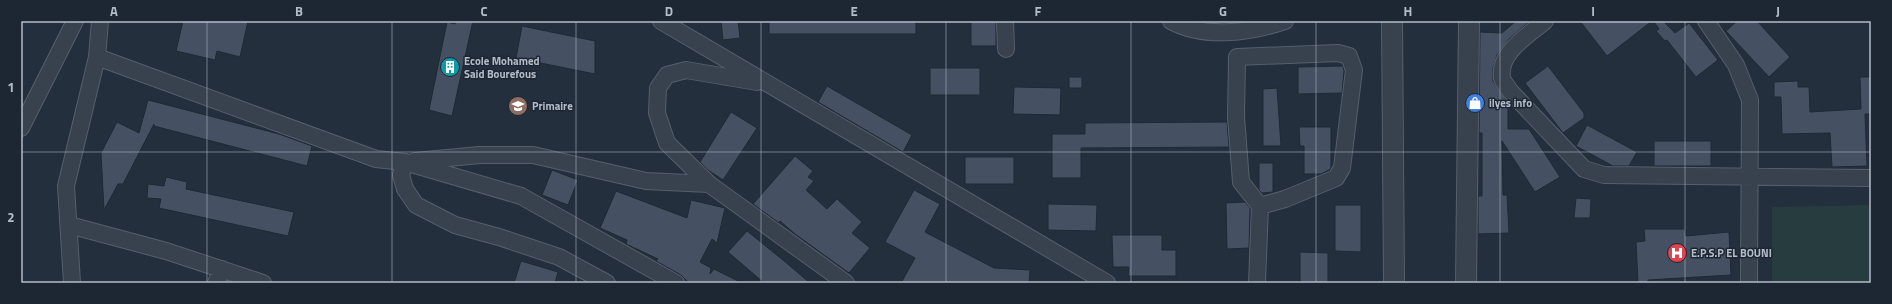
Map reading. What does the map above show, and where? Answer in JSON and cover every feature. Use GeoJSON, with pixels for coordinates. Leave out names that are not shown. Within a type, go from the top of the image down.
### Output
{"type":"FeatureCollection","features":[{"type":"Feature","properties":{"kind":"street"},"geometry":{"type":"LineString","coordinates":[[21,128],[75,21]]}},
{"type":"Feature","properties":{"kind":"street"},"geometry":{"type":"LineString","coordinates":[[72,283],[66,186],[97,57],[100,21]]}},
{"type":"Feature","properties":{"kind":"street"},"geometry":{"type":"LineString","coordinates":[[661,21],[1107,283]]}},
{"type":"Feature","properties":{"kind":"street"},"geometry":{"type":"LineString","coordinates":[[1005,21],[1006,49]]}},
{"type":"Feature","properties":{"kind":"street"},"geometry":{"type":"LineString","coordinates":[[1170,21],[1184,28],[1215,33],[1263,28],[1285,21]]}},
{"type":"Feature","properties":{"kind":"street"},"geometry":{"type":"LineString","coordinates":[[1392,21],[1394,283]]}},
{"type":"Feature","properties":{"kind":"street"},"geometry":{"type":"LineString","coordinates":[[1466,283],[1469,21]]}},
{"type":"Feature","properties":{"kind":"street"},"geometry":{"type":"LineString","coordinates":[[1545,21],[1511,50],[1503,64],[1502,78],[1510,91],[1584,169],[1604,175],[1871,178]]}},
{"type":"Feature","properties":{"kind":"street"},"geometry":{"type":"LineString","coordinates":[[1706,21],[1736,65],[1750,100],[1749,283]]}},
{"type":"Feature","properties":{"kind":"street"},"geometry":{"type":"LineString","coordinates":[[1257,283],[1260,206],[1241,182],[1236,117],[1237,57],[1338,53],[1349,56],[1354,70],[1342,168],[1336,178],[1285,199],[1260,206]]}},
{"type":"Feature","properties":{"kind":"street"},"geometry":{"type":"LineString","coordinates":[[97,57],[376,159],[405,162],[521,196],[676,283]]}},
{"type":"Feature","properties":{"kind":"street"},"geometry":{"type":"LineString","coordinates":[[768,84],[686,70],[667,75],[658,88],[657,113],[667,143],[709,184],[846,283]]}},
{"type":"Feature","properties":{"kind":"street"},"geometry":{"type":"LineString","coordinates":[[405,162],[480,155],[533,156],[646,180],[709,184]]}},
{"type":"Feature","properties":{"kind":"street"},"geometry":{"type":"LineString","coordinates":[[405,162],[401,175],[405,189],[416,205],[455,225],[499,237],[559,257],[607,283]]}},
{"type":"Feature","properties":{"kind":"street"},"geometry":{"type":"LineString","coordinates":[[69,225],[166,251],[219,276],[263,283]]}},
{"type":"Feature","properties":{"kind":"green space"},"geometry":{"type":"Polygon","coordinates":[[[1871,205],[1871,283],[1772,283],[1772,207],[1871,205]]]}},
{"type":"Feature","properties":{"kind":"building"},"geometry":{"type":"Polygon","coordinates":[[[183,21],[248,21],[240,57],[217,51],[215,60],[176,51],[183,21]]]}},
{"type":"Feature","properties":{"kind":"building","name":"Ecole Mohamed Said Bourefous"},"geometry":{"type":"Polygon","coordinates":[[[456,21],[473,21],[452,116],[429,110],[447,22],[455,24],[456,21]]]}},
{"type":"Feature","properties":{"kind":"building"},"geometry":{"type":"Polygon","coordinates":[[[721,21],[738,21],[740,38],[723,40],[721,21]]]}},
{"type":"Feature","properties":{"kind":"building"},"geometry":{"type":"Polygon","coordinates":[[[769,21],[916,21],[916,34],[769,34],[769,21]]]}},
{"type":"Feature","properties":{"kind":"building"},"geometry":{"type":"Polygon","coordinates":[[[971,21],[996,21],[996,46],[971,46],[971,21]]]}},
{"type":"Feature","properties":{"kind":"building"},"geometry":{"type":"Polygon","coordinates":[[[1516,21],[1530,21],[1509,39],[1497,55],[1493,68],[1493,81],[1508,103],[1508,129],[1529,129],[1560,177],[1535,192],[1502,141],[1503,195],[1507,195],[1509,233],[1478,234],[1478,196],[1482,196],[1482,133],[1479,133],[1480,32],[1502,33],[1516,21]]]}},
{"type":"Feature","properties":{"kind":"building"},"geometry":{"type":"Polygon","coordinates":[[[1580,21],[1652,21],[1607,56],[1580,21]]]}},
{"type":"Feature","properties":{"kind":"building"},"geometry":{"type":"Polygon","coordinates":[[[1663,21],[1675,33],[1689,23],[1718,60],[1696,77],[1667,40],[1665,41],[1656,31],[1659,29],[1654,22],[1663,21]]]}},
{"type":"Feature","properties":{"kind":"building"},"geometry":{"type":"Polygon","coordinates":[[[1737,21],[1757,21],[1790,57],[1769,77],[1726,31],[1737,21]]]}},
{"type":"Feature","properties":{"kind":"building"},"geometry":{"type":"Polygon","coordinates":[[[522,26],[595,41],[595,74],[516,58],[522,26]]]}},
{"type":"Feature","properties":{"kind":"building"},"geometry":{"type":"Polygon","coordinates":[[[1343,66],[1342,93],[1298,94],[1298,67],[1343,66]]]}},
{"type":"Feature","properties":{"kind":"building"},"geometry":{"type":"Polygon","coordinates":[[[1548,66],[1584,113],[1584,118],[1563,133],[1525,83],[1548,66]]]}},
{"type":"Feature","properties":{"kind":"building"},"geometry":{"type":"Polygon","coordinates":[[[930,68],[980,68],[980,95],[930,95],[930,68]]]}},
{"type":"Feature","properties":{"kind":"building"},"geometry":{"type":"Polygon","coordinates":[[[1069,77],[1082,77],[1082,88],[1069,88],[1069,77]]]}},
{"type":"Feature","properties":{"kind":"building"},"geometry":{"type":"Polygon","coordinates":[[[1860,77],[1871,77],[1871,114],[1865,114],[1867,166],[1832,167],[1830,133],[1782,134],[1781,97],[1774,97],[1774,82],[1798,81],[1798,87],[1809,87],[1810,112],[1861,109],[1860,77]]]}},
{"type":"Feature","properties":{"kind":"building"},"geometry":{"type":"Polygon","coordinates":[[[827,86],[912,135],[903,152],[818,102],[827,86]]]}},
{"type":"Feature","properties":{"kind":"building"},"geometry":{"type":"Polygon","coordinates":[[[1014,87],[1061,88],[1060,115],[1013,114],[1014,87]]]}},
{"type":"Feature","properties":{"kind":"building"},"geometry":{"type":"Polygon","coordinates":[[[1277,88],[1281,146],[1263,146],[1263,89],[1277,88]]]}},
{"type":"Feature","properties":{"kind":"building"},"geometry":{"type":"Polygon","coordinates":[[[148,100],[279,134],[312,146],[307,166],[154,126],[154,124],[123,184],[118,184],[104,210],[101,153],[117,122],[139,133],[148,100]]]}},
{"type":"Feature","properties":{"kind":"building"},"geometry":{"type":"Polygon","coordinates":[[[731,112],[757,128],[723,180],[708,170],[700,162],[731,112]]]}},
{"type":"Feature","properties":{"kind":"building"},"geometry":{"type":"Polygon","coordinates":[[[1227,122],[1229,147],[1081,148],[1081,178],[1052,178],[1052,134],[1085,134],[1085,123],[1227,122]]]}},
{"type":"Feature","properties":{"kind":"building"},"geometry":{"type":"Polygon","coordinates":[[[1587,125],[1637,152],[1629,166],[1613,166],[1576,146],[1587,125]]]}},
{"type":"Feature","properties":{"kind":"building"},"geometry":{"type":"Polygon","coordinates":[[[1299,127],[1331,127],[1331,168],[1329,170],[1321,174],[1304,174],[1304,146],[1300,146],[1299,127]]]}},
{"type":"Feature","properties":{"kind":"building"},"geometry":{"type":"Polygon","coordinates":[[[1654,141],[1711,141],[1711,166],[1654,166],[1654,141]]]}},
{"type":"Feature","properties":{"kind":"building"},"geometry":{"type":"Polygon","coordinates":[[[795,156],[813,171],[808,177],[814,181],[806,190],[827,209],[837,199],[862,222],[852,233],[870,248],[849,273],[795,234],[780,221],[779,223],[753,204],[795,156]]]}},
{"type":"Feature","properties":{"kind":"building"},"geometry":{"type":"Polygon","coordinates":[[[965,157],[1014,157],[1014,184],[965,184],[965,157]]]}},
{"type":"Feature","properties":{"kind":"building"},"geometry":{"type":"Polygon","coordinates":[[[1259,163],[1273,163],[1273,192],[1262,193],[1259,190],[1259,163]]]}},
{"type":"Feature","properties":{"kind":"building"},"geometry":{"type":"Polygon","coordinates":[[[552,170],[578,180],[568,205],[542,195],[552,170]]]}},
{"type":"Feature","properties":{"kind":"building"},"geometry":{"type":"Polygon","coordinates":[[[166,177],[187,182],[186,189],[294,212],[288,236],[159,208],[161,199],[147,198],[148,184],[164,186],[166,177]]]}},
{"type":"Feature","properties":{"kind":"building"},"geometry":{"type":"Polygon","coordinates":[[[914,190],[940,204],[925,232],[994,268],[1030,270],[1029,283],[901,283],[915,258],[885,242],[914,190]]]}},
{"type":"Feature","properties":{"kind":"building"},"geometry":{"type":"Polygon","coordinates":[[[616,191],[687,218],[691,200],[725,208],[717,243],[712,239],[700,262],[711,268],[710,274],[714,269],[742,283],[689,283],[681,275],[656,261],[658,259],[626,244],[627,240],[600,228],[616,191]]]}},
{"type":"Feature","properties":{"kind":"building"},"geometry":{"type":"Polygon","coordinates":[[[1576,198],[1591,199],[1590,218],[1574,218],[1576,198]]]}},
{"type":"Feature","properties":{"kind":"building"},"geometry":{"type":"Polygon","coordinates":[[[1245,202],[1250,208],[1249,248],[1227,249],[1226,203],[1245,202]]]}},
{"type":"Feature","properties":{"kind":"building"},"geometry":{"type":"Polygon","coordinates":[[[1048,204],[1097,205],[1096,231],[1048,230],[1048,204]]]}},
{"type":"Feature","properties":{"kind":"building"},"geometry":{"type":"Polygon","coordinates":[[[1335,205],[1361,205],[1361,252],[1335,251],[1335,205]]]}},
{"type":"Feature","properties":{"kind":"building"},"geometry":{"type":"Polygon","coordinates":[[[1644,229],[1685,229],[1686,236],[1729,232],[1731,275],[1648,280],[1648,283],[1638,283],[1636,242],[1645,241],[1644,229]]]}},
{"type":"Feature","properties":{"kind":"building"},"geometry":{"type":"Polygon","coordinates":[[[747,231],[810,283],[764,283],[728,252],[747,231]]]}},
{"type":"Feature","properties":{"kind":"building"},"geometry":{"type":"Polygon","coordinates":[[[1112,235],[1162,235],[1162,250],[1176,250],[1176,276],[1128,276],[1129,267],[1113,267],[1112,235]]]}},
{"type":"Feature","properties":{"kind":"building"},"geometry":{"type":"Polygon","coordinates":[[[1300,252],[1328,253],[1328,283],[1300,283],[1300,252]]]}},
{"type":"Feature","properties":{"kind":"building"},"geometry":{"type":"Polygon","coordinates":[[[521,261],[558,272],[555,283],[514,283],[521,261]]]}},
{"type":"Feature","properties":{"kind":"place","name":"Ecole Mohamed Said Bourefous"},"geometry":{"type":"Point","coordinates":[450,67]}},
{"type":"Feature","properties":{"kind":"place","name":"ilyes info"},"geometry":{"type":"Point","coordinates":[1475,103]}},
{"type":"Feature","properties":{"kind":"place","name":"Primaire"},"geometry":{"type":"Point","coordinates":[518,106]}},
{"type":"Feature","properties":{"kind":"place","name":"E.P.S.P EL BOUNI"},"geometry":{"type":"Point","coordinates":[1677,253]}}]}
